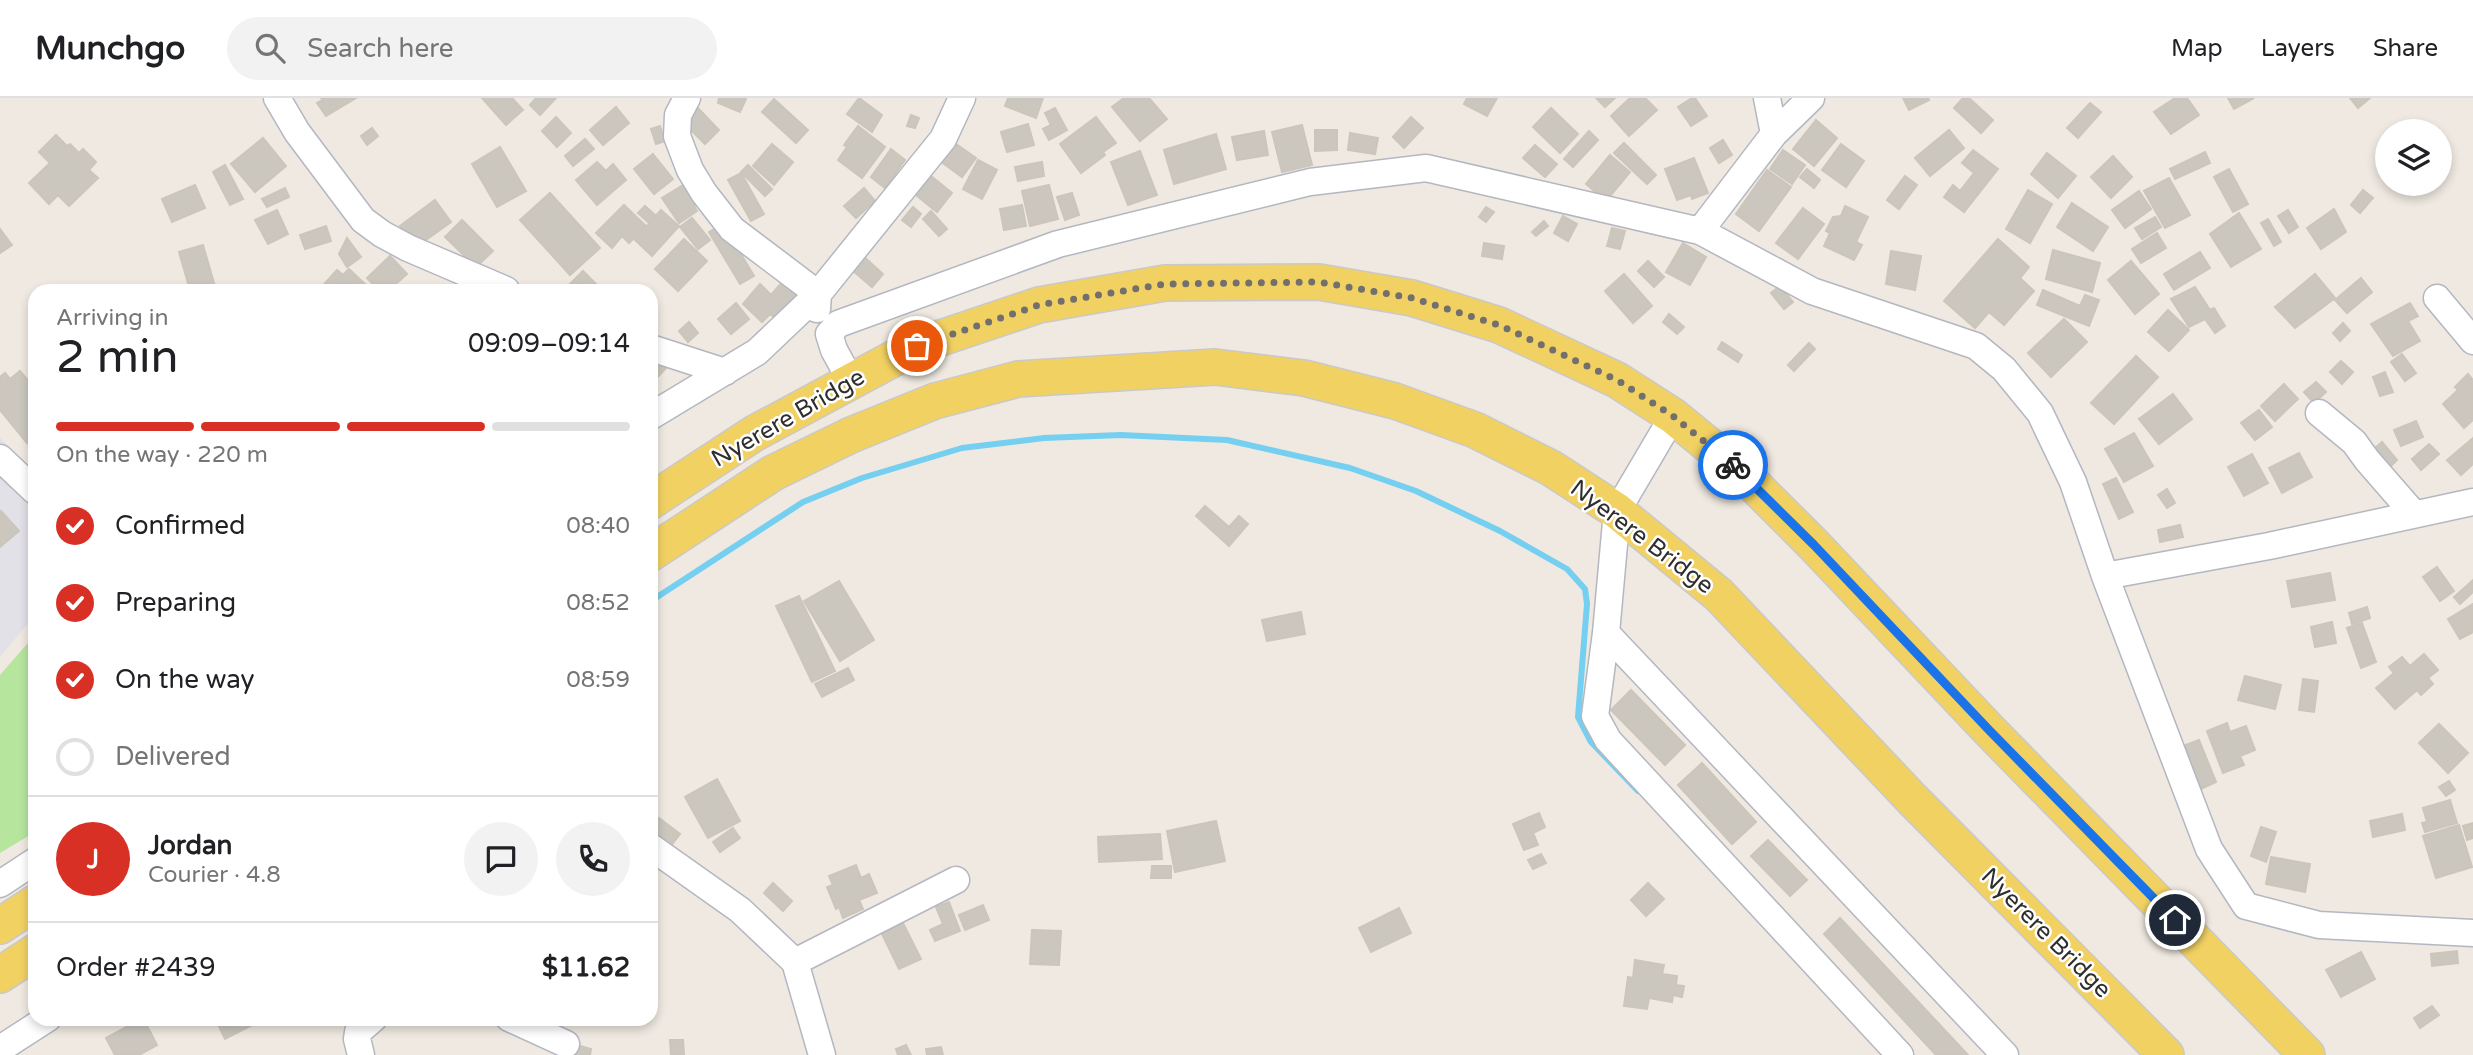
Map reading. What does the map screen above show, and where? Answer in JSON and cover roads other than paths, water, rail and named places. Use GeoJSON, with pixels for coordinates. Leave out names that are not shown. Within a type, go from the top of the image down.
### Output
{"type":"FeatureCollection","features":[{"type":"Feature","properties":{"kind":"main road","name":"Nyerere Bridge"},"geometry":{"type":"LineString","coordinates":[[658,496],[755,433],[917,346],[1039,305],[1165,284],[1319,282],[1412,298],[1499,325],[1617,380],[1673,416],[1739,470],[2307,1055]]}},
{"type":"Feature","properties":{"kind":"main road","name":"Nyerere Bridge"},"geometry":{"type":"LineString","coordinates":[[658,548],[773,473],[851,435],[935,401],[1017,379],[1215,367],[1304,377],[1395,401],[1475,430],[1551,468],[1617,511],[1719,595],[1912,799],[2166,1055]]}},
{"type":"Feature","properties":{"kind":"main road"},"geometry":{"type":"LineString","coordinates":[[0,926],[28,908]]}},
{"type":"Feature","properties":{"kind":"main road"},"geometry":{"type":"LineString","coordinates":[[0,975],[28,957]]}},
{"type":"Feature","properties":{"kind":"street"},"geometry":{"type":"LineString","coordinates":[[277,98],[297,132],[363,220],[408,248],[492,284]]}},
{"type":"Feature","properties":{"kind":"street"},"geometry":{"type":"LineString","coordinates":[[687,98],[678,115],[677,136],[690,170],[704,192],[732,229],[818,294]]}},
{"type":"Feature","properties":{"kind":"street"},"geometry":{"type":"LineString","coordinates":[[658,412],[757,352],[818,294],[943,139],[962,98]]}},
{"type":"Feature","properties":{"kind":"street"},"geometry":{"type":"LineString","coordinates":[[1767,98],[1774,134]]}},
{"type":"Feature","properties":{"kind":"street"},"geometry":{"type":"LineString","coordinates":[[1700,231],[1774,134],[1811,98]]}},
{"type":"Feature","properties":{"kind":"street"},"geometry":{"type":"LineString","coordinates":[[829,334],[838,324],[858,315],[1058,244],[1310,181],[1426,167],[1700,231],[1812,291],[1976,346],[2004,369],[2040,413],[2073,482],[2105,576],[2209,849],[2246,906],[2319,925],[2473,933]]}},
{"type":"Feature","properties":{"kind":"street"},"geometry":{"type":"LineString","coordinates":[[818,294],[816,317],[829,334],[834,350],[851,381]]}},
{"type":"Feature","properties":{"kind":"street"},"geometry":{"type":"LineString","coordinates":[[2437,298],[2473,341]]}},
{"type":"Feature","properties":{"kind":"street"},"geometry":{"type":"LineString","coordinates":[[658,350],[725,372]]}},
{"type":"Feature","properties":{"kind":"street"},"geometry":{"type":"LineString","coordinates":[[2319,413],[2354,442],[2414,514]]}},
{"type":"Feature","properties":{"kind":"street"},"geometry":{"type":"LineString","coordinates":[[1673,416],[1617,511],[1595,716],[1608,740],[1900,1055]]}},
{"type":"Feature","properties":{"kind":"street"},"geometry":{"type":"LineString","coordinates":[[0,458],[28,484]]}},
{"type":"Feature","properties":{"kind":"street"},"geometry":{"type":"LineString","coordinates":[[2105,576],[2269,546],[2473,502]]}},
{"type":"Feature","properties":{"kind":"street"},"geometry":{"type":"LineString","coordinates":[[1606,633],[2005,1055]]}},
{"type":"Feature","properties":{"kind":"street"},"geometry":{"type":"LineString","coordinates":[[658,852],[740,910],[794,962],[822,1055]]}},
{"type":"Feature","properties":{"kind":"street"},"geometry":{"type":"LineString","coordinates":[[0,884],[28,865]]}},
{"type":"Feature","properties":{"kind":"street"},"geometry":{"type":"LineString","coordinates":[[794,962],[956,880]]}},
{"type":"Feature","properties":{"kind":"street"},"geometry":{"type":"LineString","coordinates":[[0,1049],[36,1026]]}},
{"type":"Feature","properties":{"kind":"street"},"geometry":{"type":"LineString","coordinates":[[361,1055],[357,1039],[358,1032],[365,1026]]}},
{"type":"Feature","properties":{"kind":"street"},"geometry":{"type":"LineString","coordinates":[[527,1026],[566,1044]]}},
{"type":"Feature","properties":{"kind":"waterway"},"geometry":{"type":"LineString","coordinates":[[658,596],[803,502],[862,478],[962,448],[1044,438],[1121,435],[1227,440],[1350,468],[1416,491],[1500,531],[1567,569],[1585,589],[1587,604],[1578,717],[1591,742],[1638,791]]}}]}
